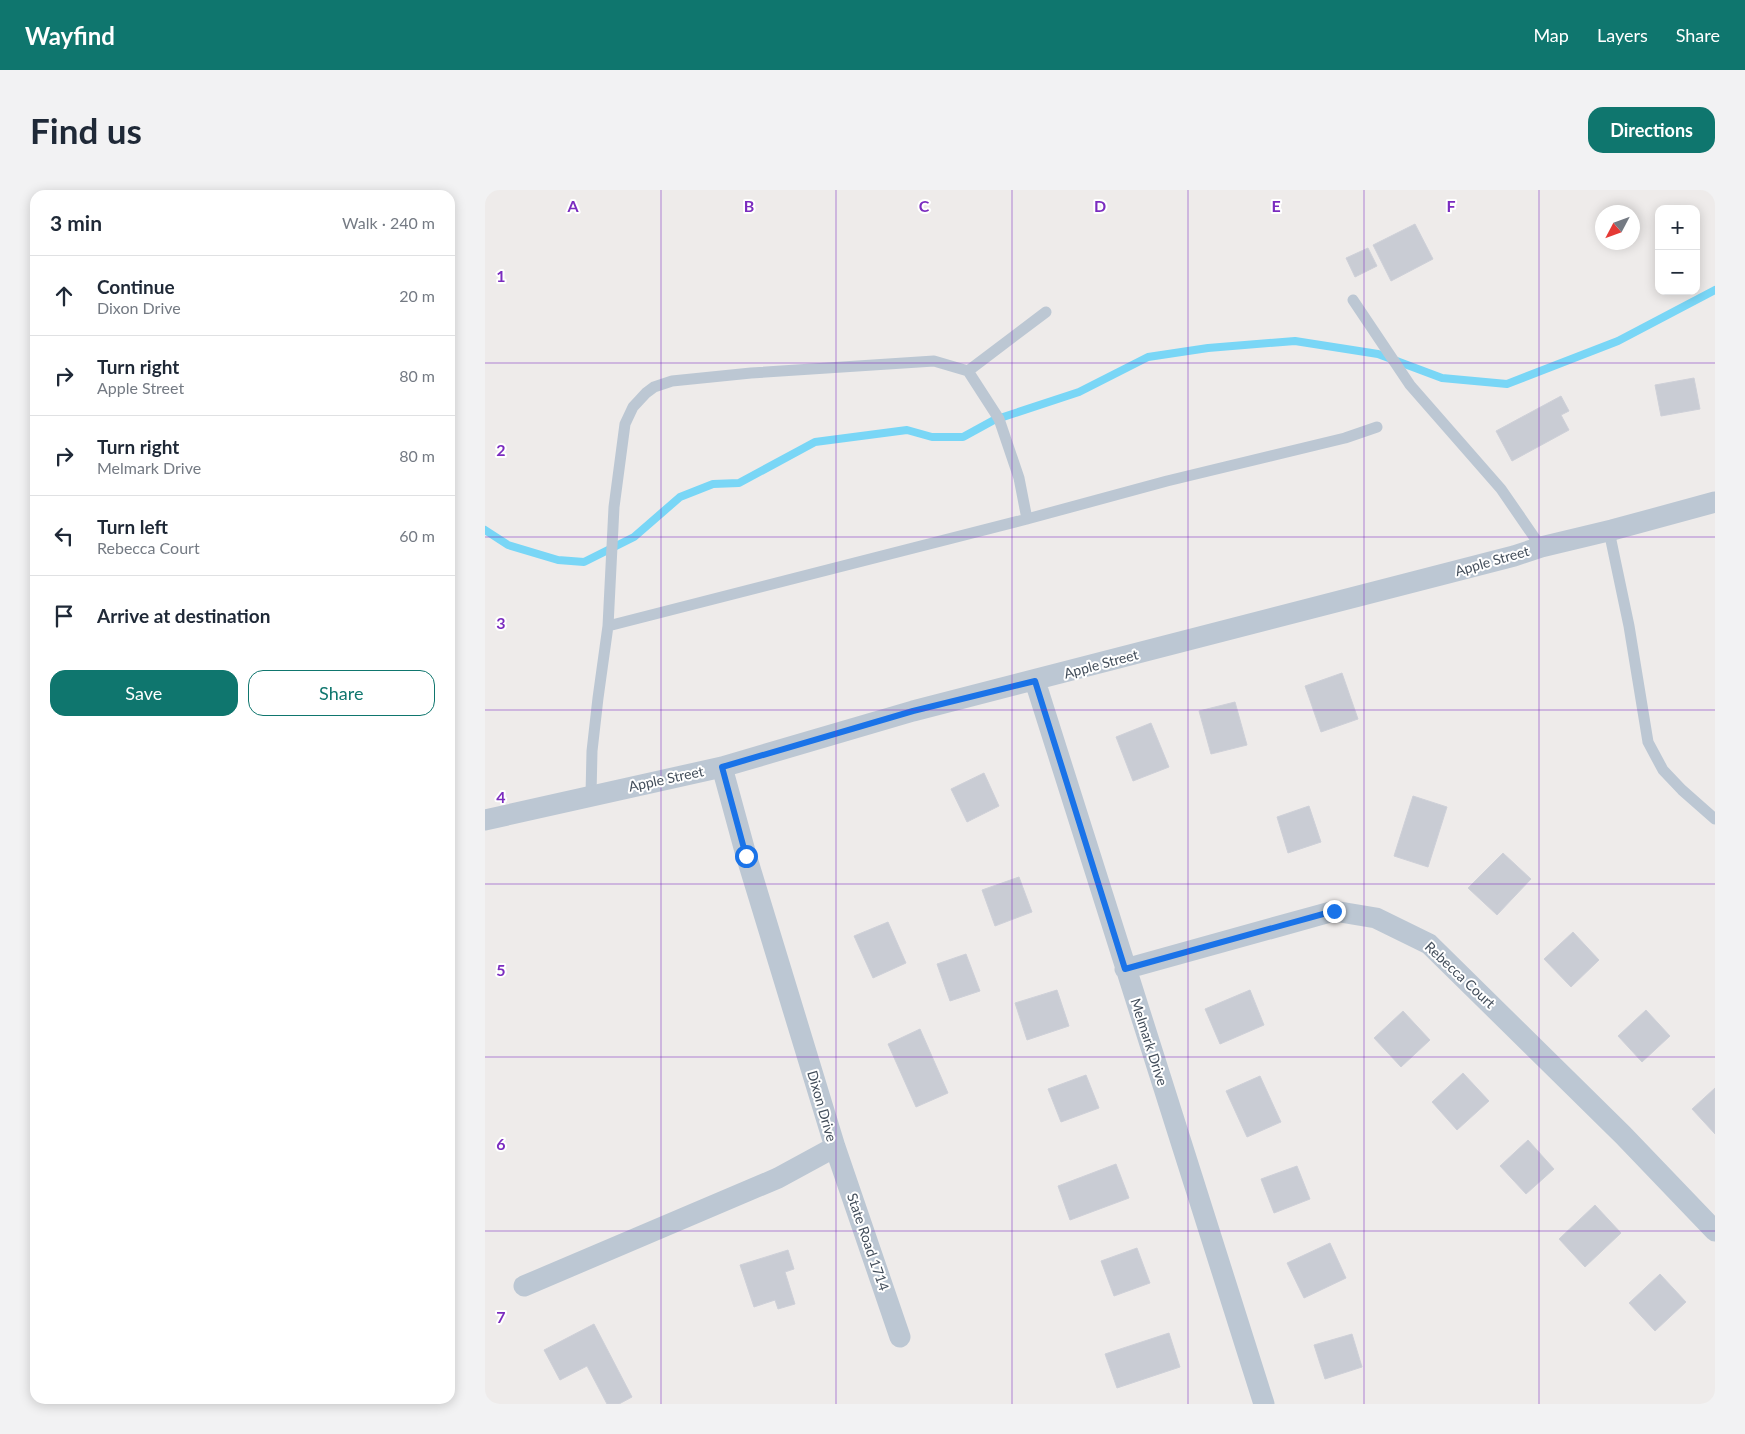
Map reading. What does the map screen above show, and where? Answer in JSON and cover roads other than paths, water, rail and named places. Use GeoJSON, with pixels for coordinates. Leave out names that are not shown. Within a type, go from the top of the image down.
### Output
{"type":"FeatureCollection","features":[{"type":"Feature","properties":{"kind":"street","name":"Apple Street"},"geometry":{"type":"LineString","coordinates":[[485,820],[722,767],[913,711],[1035,681],[1715,502]]}},
{"type":"Feature","properties":{"kind":"street","name":"Melmark Drive"},"geometry":{"type":"LineString","coordinates":[[1035,681],[1264,1404]]}},
{"type":"Feature","properties":{"kind":"street","name":"Dixon Drive"},"geometry":{"type":"LineString","coordinates":[[524,1286],[778,1178],[835,1147],[746,856],[722,767]]}},
{"type":"Feature","properties":{"kind":"street","name":"Rebecca Court"},"geometry":{"type":"LineString","coordinates":[[1125,969],[1334,911],[1377,918],[1429,944],[1623,1135],[1715,1231]]}},
{"type":"Feature","properties":{"kind":"street","name":"State Road 1714"},"geometry":{"type":"LineString","coordinates":[[835,1147],[900,1338]]}},
{"type":"Feature","properties":{"kind":"lane"},"geometry":{"type":"LineString","coordinates":[[1353,300],[1411,385],[1501,489],[1541,547]]}},
{"type":"Feature","properties":{"kind":"lane"},"geometry":{"type":"LineString","coordinates":[[969,371],[1046,312]]}},
{"type":"Feature","properties":{"kind":"lane"},"geometry":{"type":"LineString","coordinates":[[591,795],[594,734],[608,626],[614,507],[625,424],[633,407],[654,387],[672,381],[751,373],[934,361],[969,371],[999,418],[1019,478],[1027,519]]}},
{"type":"Feature","properties":{"kind":"lane"},"geometry":{"type":"LineString","coordinates":[[608,626],[1027,519],[1167,481],[1345,438],[1377,427]]}},
{"type":"Feature","properties":{"kind":"lane"},"geometry":{"type":"LineString","coordinates":[[1609,531],[1629,626],[1648,742],[1663,770],[1682,790],[1715,819]]}},
{"type":"Feature","properties":{"kind":"waterway"},"geometry":{"type":"LineString","coordinates":[[485,530],[508,545],[558,560],[584,562],[634,537],[680,497],[713,484],[739,483],[815,442],[907,430],[932,437],[963,437],[994,420],[1079,392],[1148,357],[1208,348],[1295,341],[1378,354],[1442,378],[1507,384],[1618,341],[1715,290]]}}]}
